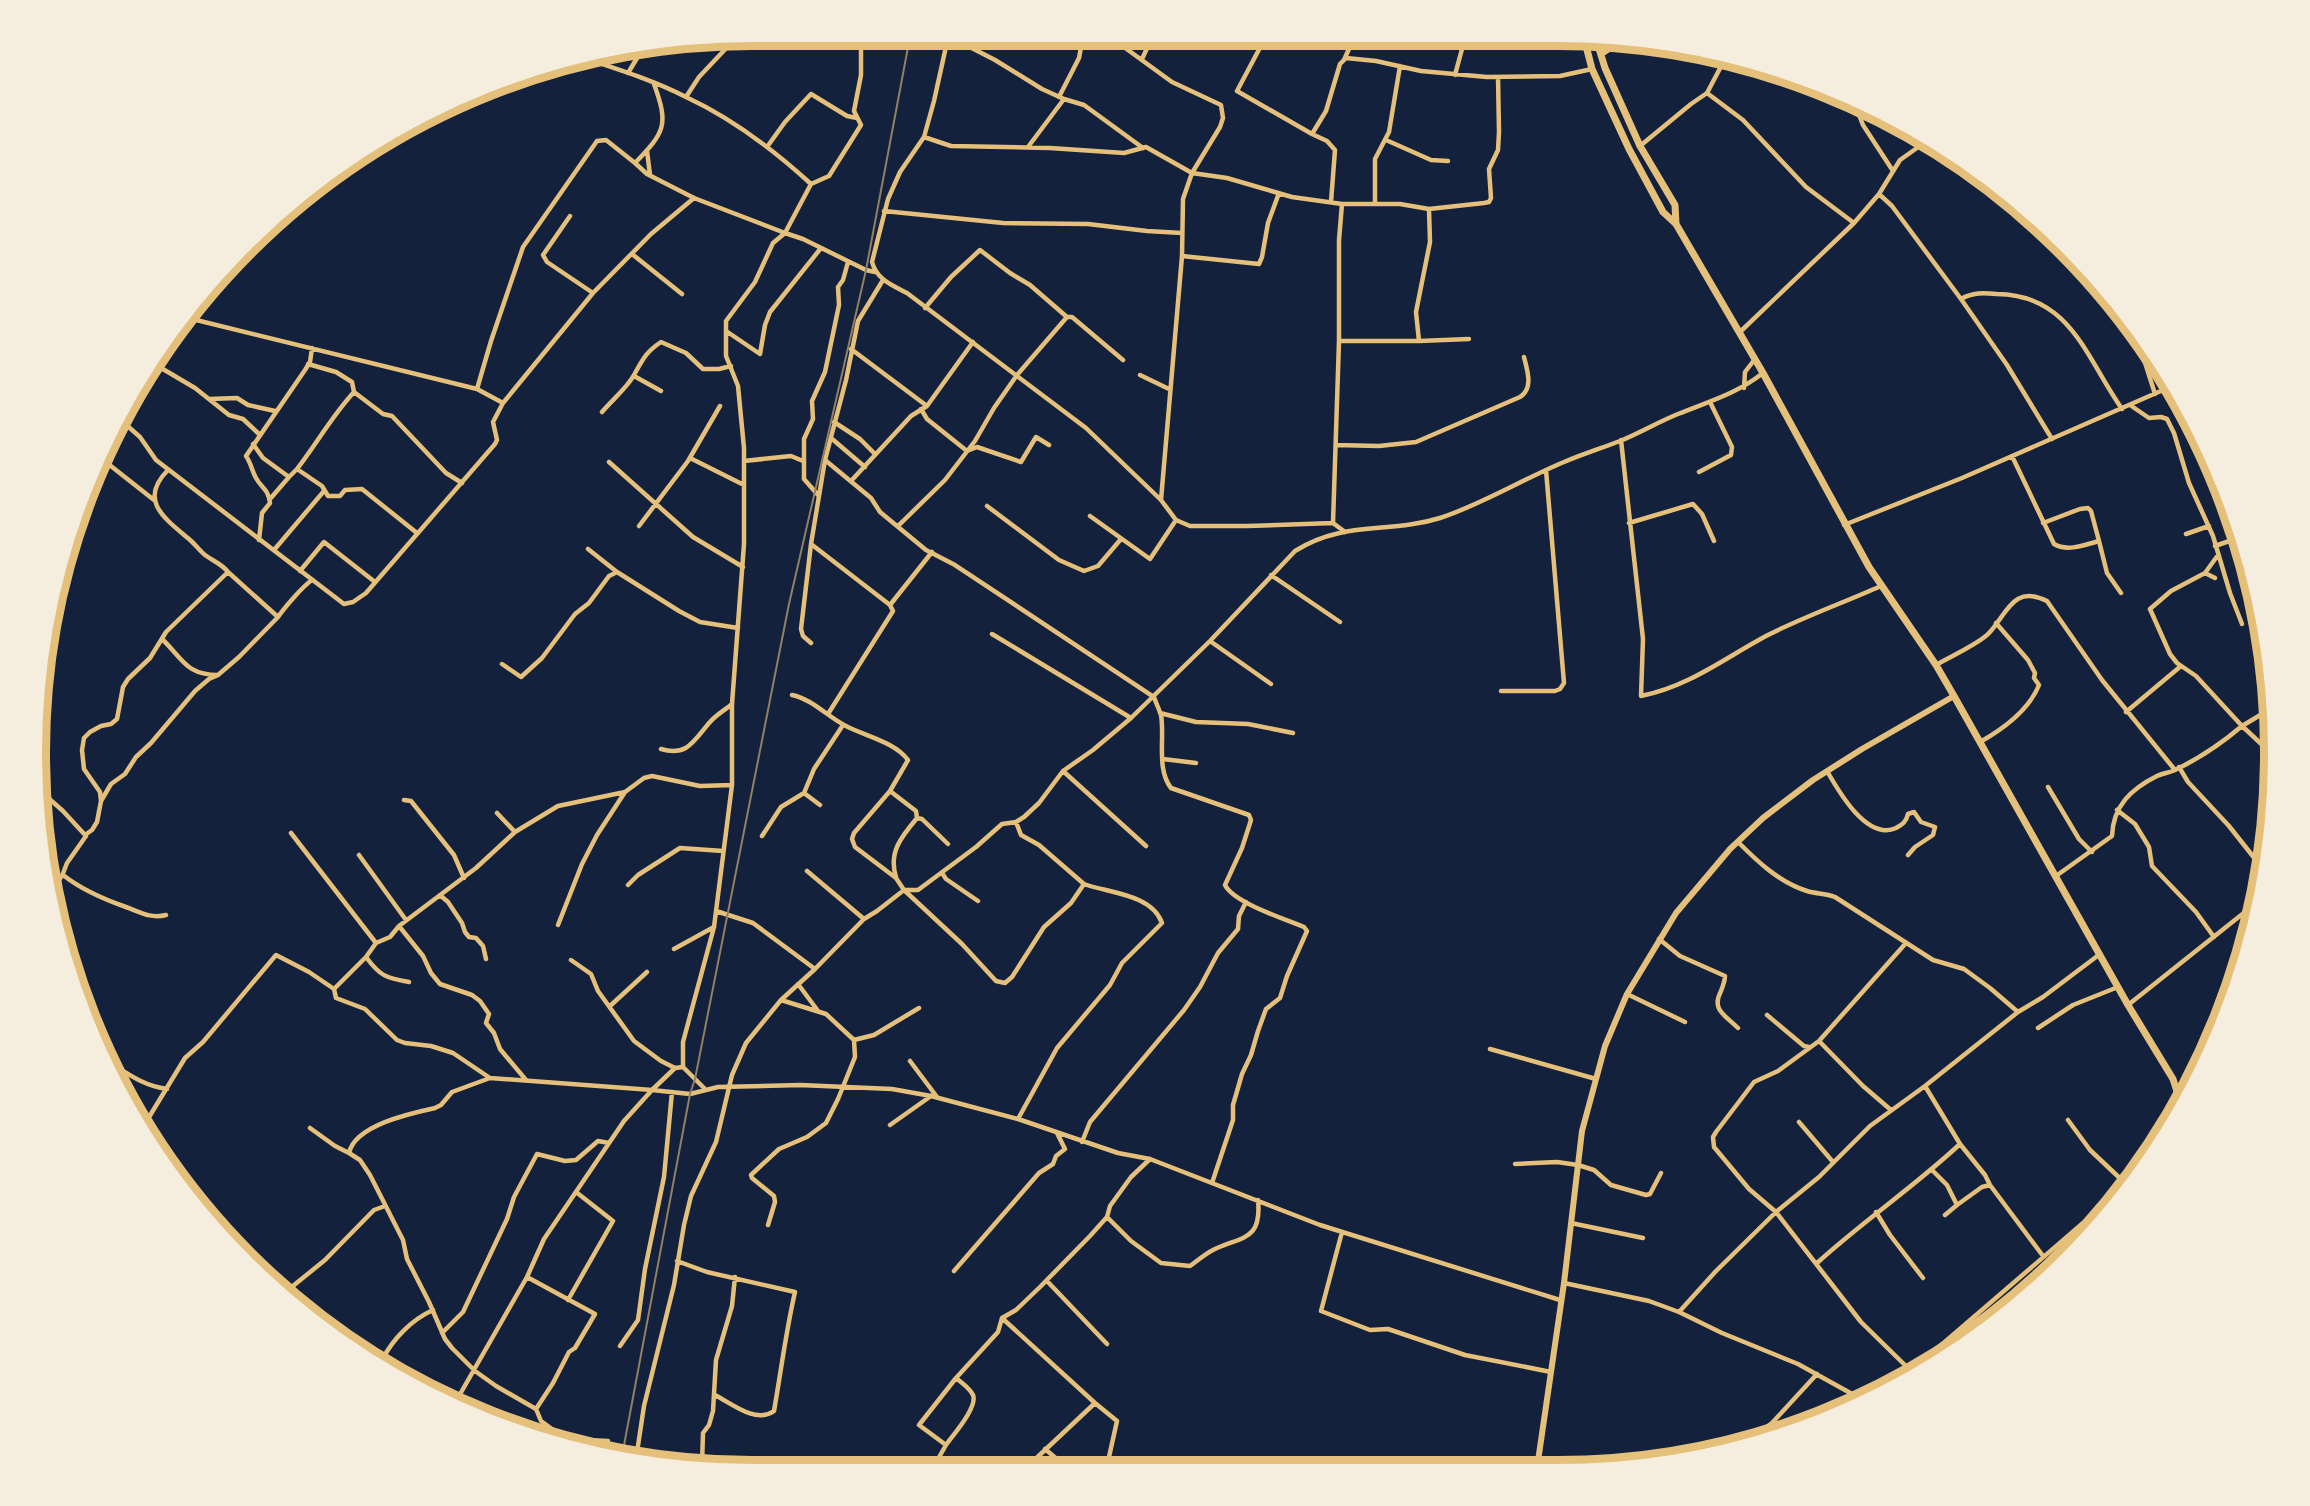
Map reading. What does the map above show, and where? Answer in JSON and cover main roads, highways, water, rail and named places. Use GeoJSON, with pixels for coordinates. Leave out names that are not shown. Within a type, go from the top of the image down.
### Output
{"type":"FeatureCollection","features":[{"type":"Feature","properties":{"kind":"highway"},"geometry":{"type":"LineString","coordinates":[[1586,47],[1592,69],[1629,149],[1663,212],[1676,224],[1740,332],[1844,525],[1881,586],[1936,665],[2128,1005],[2173,1080],[2177,1091]]}},
{"type":"Feature","properties":{"kind":"highway"},"geometry":{"type":"LineString","coordinates":[[1598,48],[1640,146],[1675,205],[1676,224]]}},
{"type":"Feature","properties":{"kind":"main road"},"geometry":{"type":"LineString","coordinates":[[1538,1460],[1564,1283],[1582,1131],[1605,1046],[1627,994],[1659,939],[1710,871],[1763,818],[1827,771],[1954,696]]}},
{"type":"Feature","properties":{"kind":"railway"},"geometry":{"type":"LineString","coordinates":[[624,1447],[690,1094],[695,1079],[789,604],[866,270],[908,46]]}}]}
